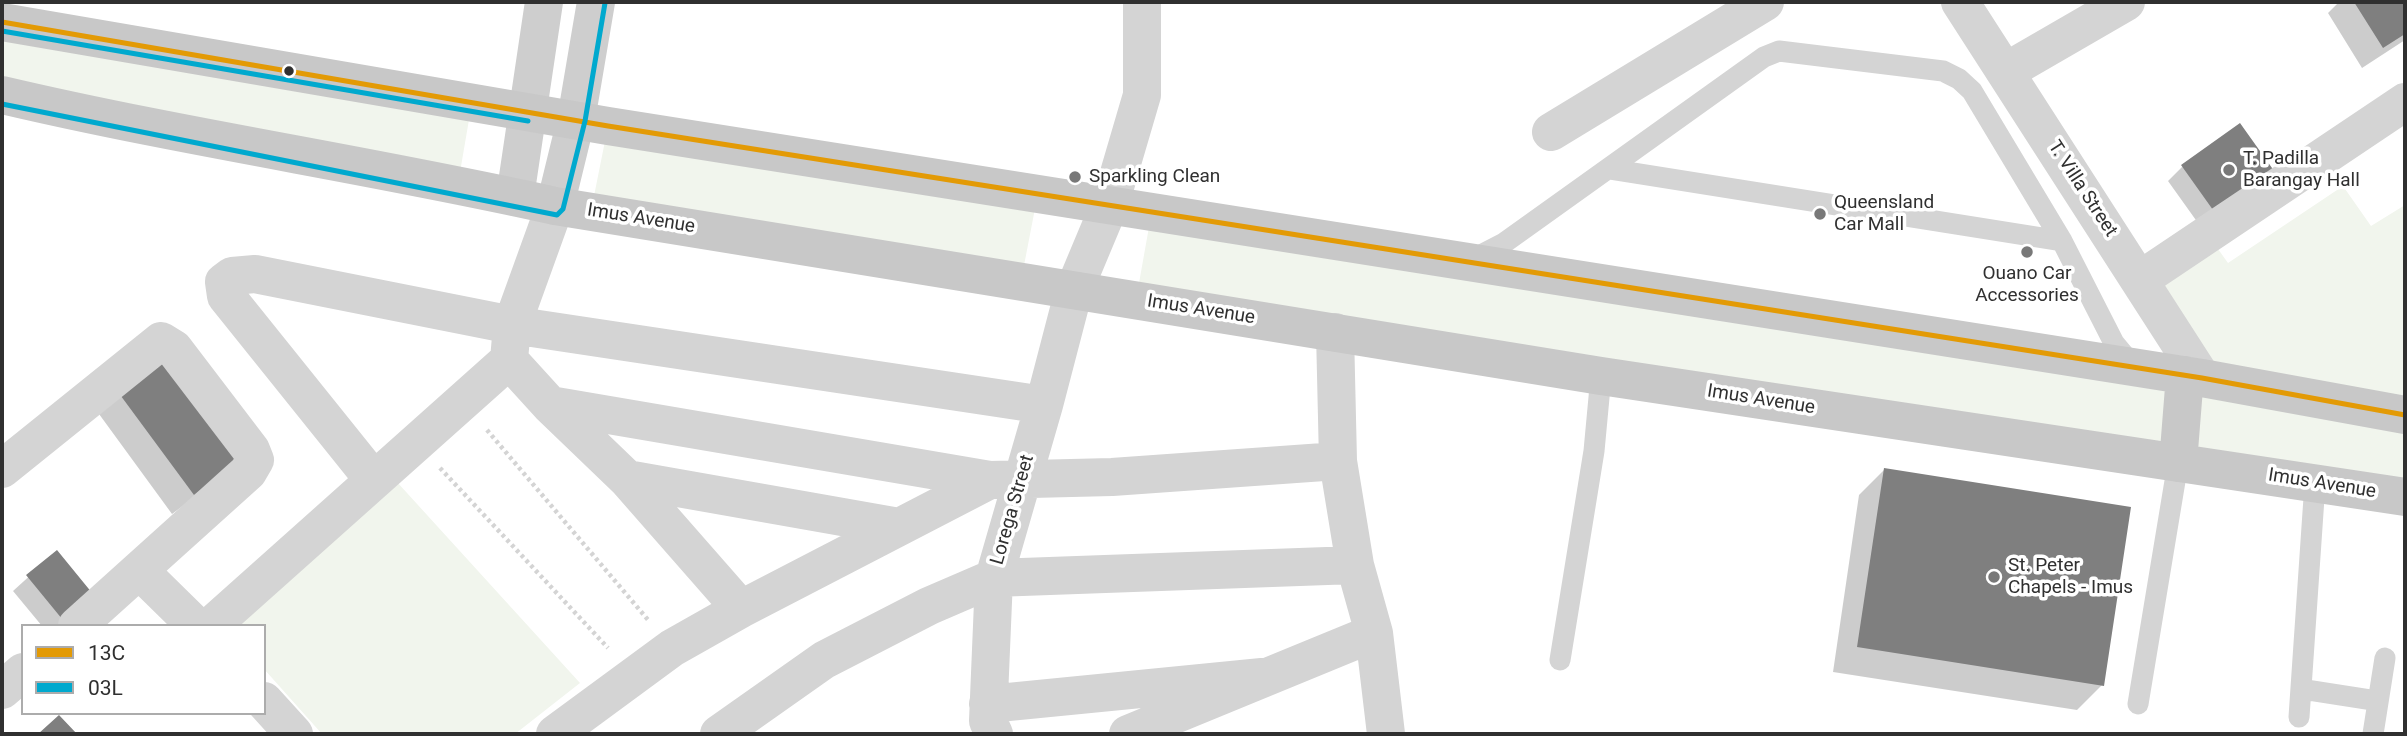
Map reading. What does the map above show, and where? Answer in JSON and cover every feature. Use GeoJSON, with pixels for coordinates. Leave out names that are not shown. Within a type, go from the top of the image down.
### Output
{"type":"FeatureCollection","features":[{"type":"Feature","properties":{"kind":"main road"},"geometry":{"type":"LineString","coordinates":[[515,197],[544,2]]}},
{"type":"Feature","properties":{"kind":"main road"},"geometry":{"type":"LineString","coordinates":[[555,205],[576,120],[596,2]]}},
{"type":"Feature","properties":{"kind":"main road"},"geometry":{"type":"LineString","coordinates":[[2,22],[576,120],[2135,369],[2193,376],[2405,415]]}},
{"type":"Feature","properties":{"kind":"main road","name":"Imus Avenue"},"geometry":{"type":"LineString","coordinates":[[2,95],[239,146],[555,205],[1601,376],[2405,497]]}},
{"type":"Feature","properties":{"kind":"main road"},"geometry":{"type":"LineString","coordinates":[[2178,463],[2193,376]]}},
{"type":"Feature","properties":{"kind":"street","name":"Lorega Street"},"geometry":{"type":"LineString","coordinates":[[984,724],[994,578],[1005,480],[1044,405],[1074,290],[1110,204],[1142,95],[1142,2]]}},
{"type":"Feature","properties":{"kind":"street"},"geometry":{"type":"LineString","coordinates":[[1551,132],[1765,2]]}},
{"type":"Feature","properties":{"kind":"street","name":"T. Villa Street"},"geometry":{"type":"LineString","coordinates":[[1960,2],[2141,279],[2193,376]]}},
{"type":"Feature","properties":{"kind":"street"},"geometry":{"type":"LineString","coordinates":[[2005,72],[2126,2]]}},
{"type":"Feature","properties":{"kind":"street"},"geometry":{"type":"LineString","coordinates":[[2141,279],[2405,102]]}},
{"type":"Feature","properties":{"kind":"street"},"geometry":{"type":"LineString","coordinates":[[515,197],[533,261]]}},
{"type":"Feature","properties":{"kind":"street"},"geometry":{"type":"LineString","coordinates":[[213,624],[373,479],[463,402],[511,342],[533,261],[555,205]]}},
{"type":"Feature","properties":{"kind":"street"},"geometry":{"type":"LineString","coordinates":[[373,479],[226,296],[224,282],[232,276],[255,274],[511,342],[1044,405]]}},
{"type":"Feature","properties":{"kind":"street"},"geometry":{"type":"LineString","coordinates":[[1335,332],[1338,461],[1354,565],[1374,634],[1386,734]]}},
{"type":"Feature","properties":{"kind":"street"},"geometry":{"type":"LineString","coordinates":[[2,469],[162,341],[174,349],[251,450],[255,460],[248,472],[141,572],[79,624]]}},
{"type":"Feature","properties":{"kind":"street"},"geometry":{"type":"LineString","coordinates":[[511,342],[550,405],[627,479],[741,609]]}},
{"type":"Feature","properties":{"kind":"street"},"geometry":{"type":"LineString","coordinates":[[550,405],[1005,480],[1112,477],[1338,461]]}},
{"type":"Feature","properties":{"kind":"street"},"geometry":{"type":"LineString","coordinates":[[627,479],[899,527]]}},
{"type":"Feature","properties":{"kind":"street"},"geometry":{"type":"LineString","coordinates":[[555,734],[672,648],[741,609],[899,527],[1005,480]]}},
{"type":"Feature","properties":{"kind":"street"},"geometry":{"type":"LineString","coordinates":[[719,734],[824,660],[929,606],[994,578],[1354,565]]}},
{"type":"Feature","properties":{"kind":"street"},"geometry":{"type":"LineString","coordinates":[[141,572],[194,624]]}},
{"type":"Feature","properties":{"kind":"street"},"geometry":{"type":"LineString","coordinates":[[1128,734],[1262,677],[1374,634]]}},
{"type":"Feature","properties":{"kind":"street"},"geometry":{"type":"LineString","coordinates":[[2,690],[21,674]]}},
{"type":"Feature","properties":{"kind":"street"},"geometry":{"type":"LineString","coordinates":[[984,724],[1262,677]]}},
{"type":"Feature","properties":{"kind":"street"},"geometry":{"type":"LineString","coordinates":[[266,703],[295,734]]}},
{"type":"Feature","properties":{"kind":"lane"},"geometry":{"type":"LineString","coordinates":[[1469,261],[1504,243],[1764,57],[1779,51],[1943,71],[1972,91],[2062,242],[2114,343],[2135,369]]}},
{"type":"Feature","properties":{"kind":"lane"},"geometry":{"type":"LineString","coordinates":[[1609,169],[2062,242]]}},
{"type":"Feature","properties":{"kind":"lane"},"geometry":{"type":"LineString","coordinates":[[1560,660],[1594,451],[1601,376]]}},
{"type":"Feature","properties":{"kind":"lane"},"geometry":{"type":"LineString","coordinates":[[2138,704],[2178,463]]}},
{"type":"Feature","properties":{"kind":"lane"},"geometry":{"type":"LineString","coordinates":[[2299,717],[2315,483]]}},
{"type":"Feature","properties":{"kind":"lane"},"geometry":{"type":"LineString","coordinates":[[2373,734],[2385,658]]}},
{"type":"Feature","properties":{"kind":"lane"},"geometry":{"type":"LineString","coordinates":[[2301,689],[2378,701]]}},
{"type":"Feature","properties":{"kind":"path"},"geometry":{"type":"LineString","coordinates":[[463,402],[672,648]]}},
{"type":"Feature","properties":{"kind":"path"},"geometry":{"type":"LineString","coordinates":[[417,443],[635,677]]}},
{"type":"Feature","properties":{"kind":"shaded area"},"geometry":{"type":"Polygon","coordinates":[[[2,4],[472,102],[458,184],[2,95],[2,4]]]}},
{"type":"Feature","properties":{"kind":"shaded area"},"geometry":{"type":"Polygon","coordinates":[[[608,126],[1038,193],[1021,281],[591,211],[608,126]]]}},
{"type":"Feature","properties":{"kind":"shaded area"},"geometry":{"type":"Polygon","coordinates":[[[2343,186],[2371,226],[2405,205],[2405,496],[1136,300],[1152,210],[2201,377],[2141,279],[2208,235],[2228,263],[2343,186]]]}},
{"type":"Feature","properties":{"kind":"shaded area"},"geometry":{"type":"Polygon","coordinates":[[[397,482],[580,683],[515,734],[322,734],[266,671],[266,624],[235,624],[397,482]]]}},
{"type":"Feature","properties":{"kind":"building"},"geometry":{"type":"Polygon","coordinates":[[[2354,2],[2405,2],[2405,34],[2383,48],[2354,2]]]}},
{"type":"Feature","properties":{"kind":"building","name":"T. Padilla Barangay Hall"},"geometry":{"type":"Polygon","coordinates":[[[2240,123],[2277,175],[2218,217],[2181,165],[2240,123]]]}},
{"type":"Feature","properties":{"kind":"building"},"geometry":{"type":"Polygon","coordinates":[[[166,357],[241,460],[194,495],[118,392],[166,357]]]}},
{"type":"Feature","properties":{"kind":"building","name":"St. Peter Chapels - Imus"},"geometry":{"type":"Polygon","coordinates":[[[1884,468],[2131,507],[2104,686],[1857,647],[1884,468]]]}},
{"type":"Feature","properties":{"kind":"building"},"geometry":{"type":"Polygon","coordinates":[[[57,550],[97,599],[66,624],[26,575],[57,550]]]}},
{"type":"Feature","properties":{"kind":"building"},"geometry":{"type":"Polygon","coordinates":[[[59,715],[77,734],[38,734],[59,715]]]}},
{"type":"Feature","properties":{"kind":"transit line","name":"03L"},"geometry":{"type":"LineString","coordinates":[[2,104],[557,215],[563,209],[585,121],[605,3]]}},
{"type":"Feature","properties":{"kind":"transit line","name":"13C"},"geometry":{"type":"LineString","coordinates":[[2,22],[608,126],[2202,378],[2405,415]]}},
{"type":"Feature","properties":{"kind":"transit line","name":"03L"},"geometry":{"type":"LineString","coordinates":[[2,31],[528,121]]}},
{"type":"Feature","properties":{"kind":"place","name":"T. Padilla Barangay Hall"},"geometry":{"type":"Point","coordinates":[2229,170]}},
{"type":"Feature","properties":{"kind":"place","name":"Sparkling Clean"},"geometry":{"type":"Point","coordinates":[1075,177]}},
{"type":"Feature","properties":{"kind":"place","name":"Queensland Car Mall"},"geometry":{"type":"Point","coordinates":[1820,214]}},
{"type":"Feature","properties":{"kind":"place","name":"Ouano Car Accessories"},"geometry":{"type":"Point","coordinates":[2027,252]}},
{"type":"Feature","properties":{"kind":"place","name":"St. Peter Chapels - Imus"},"geometry":{"type":"Point","coordinates":[1994,577]}}]}
